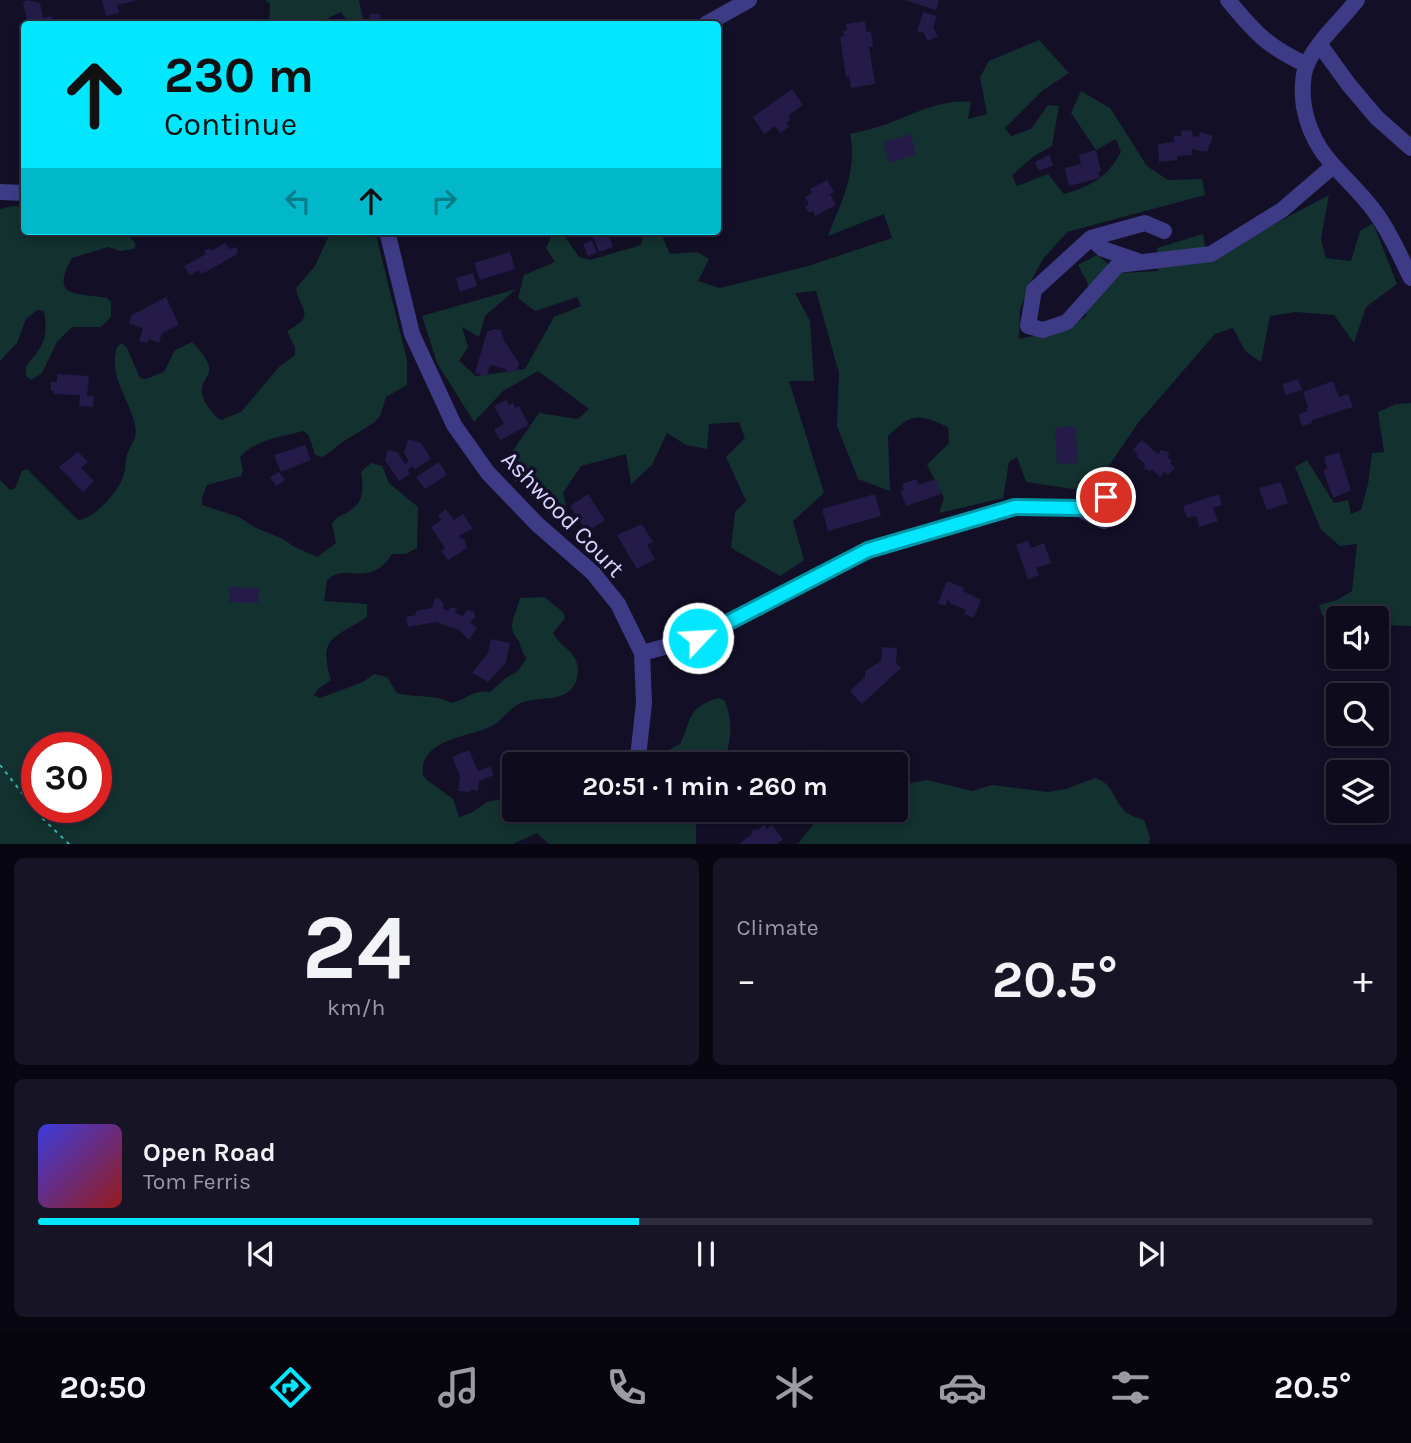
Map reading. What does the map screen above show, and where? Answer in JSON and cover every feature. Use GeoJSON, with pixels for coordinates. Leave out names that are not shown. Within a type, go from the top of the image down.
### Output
{"type":"FeatureCollection","features":[{"type":"Feature","properties":{"kind":"street"},"geometry":{"type":"LineString","coordinates":[[711,21],[749,0]]}},
{"type":"Feature","properties":{"kind":"street"},"geometry":{"type":"LineString","coordinates":[[1228,0],[1257,35],[1278,52],[1307,65]]}},
{"type":"Feature","properties":{"kind":"street"},"geometry":{"type":"LineString","coordinates":[[1357,0],[1307,65],[1302,95],[1308,127],[1332,167],[1358,191],[1376,214],[1397,248],[1411,278]]}},
{"type":"Feature","properties":{"kind":"street"},"geometry":{"type":"LineString","coordinates":[[1320,45],[1377,118],[1411,148]]}},
{"type":"Feature","properties":{"kind":"street"},"geometry":{"type":"LineString","coordinates":[[1164,230],[1145,223],[1091,237],[1034,290],[1028,326],[1043,330],[1067,322],[1118,265],[1211,254],[1282,210],[1332,167]]}},
{"type":"Feature","properties":{"kind":"street"},"geometry":{"type":"LineString","coordinates":[[0,192],[21,193]]}},
{"type":"Feature","properties":{"kind":"street","name":"Ashwood Court"},"geometry":{"type":"LineString","coordinates":[[388,235],[412,334],[454,425],[488,473],[537,524],[593,573],[618,604],[642,653],[644,703],[639,752]]}},
{"type":"Feature","properties":{"kind":"street"},"geometry":{"type":"LineString","coordinates":[[1091,237],[1103,249],[1142,262]]}},
{"type":"Feature","properties":{"kind":"street"},"geometry":{"type":"LineString","coordinates":[[642,653],[698,638],[868,550],[1015,507],[1078,508]]}},
{"type":"Feature","properties":{"kind":"path"},"geometry":{"type":"LineString","coordinates":[[0,765],[40,816],[69,844]]}},
{"type":"Feature","properties":{"kind":"green space"},"geometry":{"type":"Polygon","coordinates":[[[265,0],[359,0],[363,21],[347,21],[341,12],[322,21],[269,21],[270,4],[265,0]]]}},
{"type":"Feature","properties":{"kind":"green space"},"geometry":{"type":"Polygon","coordinates":[[[1039,40],[1069,73],[1042,91],[1005,128],[1011,136],[1031,129],[1048,105],[1059,106],[1052,146],[1034,156],[1012,175],[1017,186],[1048,174],[1064,194],[1097,180],[1116,161],[1121,152],[1116,139],[1096,150],[1071,113],[1081,91],[1110,108],[1147,166],[1168,180],[1202,179],[1205,195],[1067,232],[1043,259],[1032,279],[1020,309],[1019,339],[1067,329],[1086,316],[1088,284],[1078,265],[1097,255],[1120,273],[1158,271],[1157,248],[1203,234],[1207,260],[1329,195],[1321,239],[1326,258],[1351,261],[1360,231],[1373,223],[1397,284],[1366,307],[1354,343],[1334,315],[1296,312],[1270,316],[1261,362],[1245,351],[1233,328],[1215,334],[1138,423],[1106,470],[1086,491],[1026,482],[1017,457],[1009,462],[1003,498],[939,513],[944,498],[927,465],[949,443],[948,427],[929,419],[909,419],[888,436],[890,491],[858,479],[837,426],[839,373],[816,291],[795,293],[810,321],[814,381],[789,381],[824,493],[793,521],[804,560],[780,576],[731,548],[735,512],[746,501],[726,457],[745,438],[739,422],[709,424],[707,449],[686,445],[667,433],[652,465],[631,484],[626,454],[581,466],[563,493],[572,531],[515,481],[505,462],[539,413],[578,419],[589,409],[538,371],[503,391],[474,422],[437,363],[422,316],[516,289],[485,316],[479,337],[462,327],[468,347],[459,361],[476,376],[525,369],[554,317],[581,306],[577,297],[535,311],[518,298],[524,275],[555,262],[546,248],[552,235],[564,235],[579,257],[590,260],[641,245],[643,235],[662,235],[670,254],[697,252],[709,259],[698,281],[720,288],[808,266],[892,238],[884,214],[828,236],[850,174],[850,134],[949,103],[971,102],[968,119],[987,114],[980,77],[989,61],[1039,40]]]}},
{"type":"Feature","properties":{"kind":"green space"},"geometry":{"type":"Polygon","coordinates":[[[21,207],[21,235],[128,235],[136,244],[134,249],[120,251],[108,247],[72,258],[66,271],[65,287],[77,294],[107,298],[111,302],[111,317],[101,327],[72,327],[57,342],[42,373],[31,380],[26,376],[26,371],[44,338],[44,311],[37,310],[26,319],[17,343],[0,361],[0,209],[21,207]]]}},
{"type":"Feature","properties":{"kind":"green space"},"geometry":{"type":"Polygon","coordinates":[[[329,235],[376,235],[407,360],[407,385],[386,397],[380,416],[375,422],[322,457],[315,455],[309,436],[304,431],[253,446],[240,457],[243,470],[241,476],[207,485],[202,505],[239,517],[317,557],[336,543],[332,524],[359,502],[361,472],[371,463],[382,466],[389,483],[418,507],[417,548],[406,554],[392,554],[384,565],[375,571],[341,573],[327,581],[324,601],[367,604],[367,617],[331,641],[326,655],[331,680],[314,695],[320,698],[363,682],[374,674],[387,677],[397,693],[439,698],[452,703],[474,693],[490,692],[517,672],[527,658],[512,628],[520,598],[544,597],[563,612],[565,618],[553,633],[577,663],[577,678],[573,687],[560,696],[517,705],[492,726],[447,741],[429,754],[424,763],[423,775],[453,799],[459,817],[471,813],[487,802],[502,799],[502,822],[698,822],[696,844],[549,844],[537,833],[513,844],[0,844],[0,480],[10,490],[15,488],[22,471],[27,469],[78,520],[91,515],[105,504],[121,483],[127,455],[136,434],[115,368],[117,347],[122,343],[127,348],[140,378],[146,379],[164,372],[175,350],[192,342],[209,366],[203,384],[203,396],[207,406],[221,420],[241,412],[279,367],[295,355],[295,348],[287,331],[302,321],[304,316],[296,288],[315,266],[329,235]]]}},
{"type":"Feature","properties":{"kind":"green space"},"geometry":{"type":"Polygon","coordinates":[[[1411,403],[1411,626],[1389,625],[1389,606],[1326,606],[1326,616],[1322,615],[1319,605],[1337,600],[1352,591],[1357,544],[1340,546],[1321,530],[1295,467],[1307,460],[1334,503],[1348,500],[1351,514],[1361,510],[1372,453],[1384,452],[1378,412],[1396,404],[1411,403]]]}},
{"type":"Feature","properties":{"kind":"green space"},"geometry":{"type":"Polygon","coordinates":[[[718,698],[724,700],[730,724],[726,752],[665,752],[680,744],[695,711],[718,698]]]}},
{"type":"Feature","properties":{"kind":"green space"},"geometry":{"type":"Polygon","coordinates":[[[1095,778],[1101,780],[1110,788],[1122,809],[1144,820],[1150,837],[1149,844],[798,844],[815,822],[908,822],[908,784],[927,780],[972,791],[992,785],[1048,792],[1066,789],[1095,778]]]}},
{"type":"Feature","properties":{"kind":"building"},"geometry":{"type":"Polygon","coordinates":[[[26,0],[40,3],[43,18],[52,16],[53,21],[27,21],[23,3],[26,0]]]}},
{"type":"Feature","properties":{"kind":"building"},"geometry":{"type":"Polygon","coordinates":[[[102,0],[135,1],[117,5],[119,13],[106,16],[102,0]]]}},
{"type":"Feature","properties":{"kind":"building"},"geometry":{"type":"Polygon","coordinates":[[[904,0],[939,0],[936,10],[904,0]]]}},
{"type":"Feature","properties":{"kind":"building"},"geometry":{"type":"Polygon","coordinates":[[[923,12],[937,16],[933,27],[938,36],[928,41],[924,33],[917,31],[923,12]]]}},
{"type":"Feature","properties":{"kind":"building"},"geometry":{"type":"Polygon","coordinates":[[[369,14],[380,14],[381,21],[370,21],[369,14]]]}},
{"type":"Feature","properties":{"kind":"building"},"geometry":{"type":"Polygon","coordinates":[[[865,21],[867,32],[871,31],[873,47],[869,47],[875,84],[851,88],[849,76],[846,77],[840,37],[844,36],[843,31],[847,30],[846,24],[865,21]]]}},
{"type":"Feature","properties":{"kind":"building"},"geometry":{"type":"Polygon","coordinates":[[[792,89],[803,105],[788,116],[791,120],[786,123],[789,127],[780,133],[775,126],[764,134],[753,117],[792,89]]]}},
{"type":"Feature","properties":{"kind":"building"},"geometry":{"type":"Polygon","coordinates":[[[1192,130],[1193,137],[1199,136],[1200,132],[1213,136],[1207,152],[1192,149],[1192,155],[1177,156],[1177,160],[1159,162],[1158,144],[1174,142],[1174,136],[1181,136],[1181,131],[1192,130]]]}},
{"type":"Feature","properties":{"kind":"building"},"geometry":{"type":"Polygon","coordinates":[[[910,134],[917,154],[890,163],[883,143],[910,134]]]}},
{"type":"Feature","properties":{"kind":"building"},"geometry":{"type":"Polygon","coordinates":[[[1096,150],[1100,178],[1069,186],[1065,168],[1081,164],[1079,155],[1096,150]]]}},
{"type":"Feature","properties":{"kind":"building"},"geometry":{"type":"Polygon","coordinates":[[[1049,155],[1053,165],[1039,171],[1035,162],[1049,155]]]}},
{"type":"Feature","properties":{"kind":"building"},"geometry":{"type":"Polygon","coordinates":[[[827,180],[834,192],[830,194],[836,205],[815,216],[813,211],[809,213],[805,206],[809,204],[805,197],[812,193],[810,189],[827,180]]]}},
{"type":"Feature","properties":{"kind":"building"},"geometry":{"type":"Polygon","coordinates":[[[593,235],[608,235],[613,247],[599,252],[593,235]]]}},
{"type":"Feature","properties":{"kind":"building"},"geometry":{"type":"Polygon","coordinates":[[[592,240],[597,253],[588,256],[583,244],[592,240]]]}},
{"type":"Feature","properties":{"kind":"building"},"geometry":{"type":"Polygon","coordinates":[[[225,243],[229,249],[236,247],[236,255],[202,274],[199,270],[190,275],[184,266],[206,254],[204,251],[210,248],[211,251],[225,243]]]}},
{"type":"Feature","properties":{"kind":"building"},"geometry":{"type":"Polygon","coordinates":[[[510,252],[515,269],[480,280],[474,263],[510,252]]]}},
{"type":"Feature","properties":{"kind":"building"},"geometry":{"type":"Polygon","coordinates":[[[473,273],[477,286],[460,292],[456,278],[473,273]]]}},
{"type":"Feature","properties":{"kind":"building"},"geometry":{"type":"Polygon","coordinates":[[[166,297],[179,325],[162,333],[159,343],[149,339],[147,343],[139,341],[143,328],[129,324],[132,315],[166,297]]]}},
{"type":"Feature","properties":{"kind":"building"},"geometry":{"type":"Polygon","coordinates":[[[501,330],[504,340],[519,363],[517,369],[511,373],[490,365],[487,376],[475,373],[487,332],[501,330]]]}},
{"type":"Feature","properties":{"kind":"building"},"geometry":{"type":"Polygon","coordinates":[[[57,374],[89,376],[87,396],[94,396],[93,407],[79,406],[80,395],[53,394],[51,382],[57,382],[57,374]]]}},
{"type":"Feature","properties":{"kind":"building"},"geometry":{"type":"Polygon","coordinates":[[[1298,379],[1302,390],[1286,395],[1282,384],[1298,379]]]}},
{"type":"Feature","properties":{"kind":"building"},"geometry":{"type":"Polygon","coordinates":[[[1333,381],[1339,397],[1348,394],[1353,407],[1312,420],[1312,423],[1302,426],[1298,415],[1307,411],[1308,407],[1303,392],[1333,381]]]}},
{"type":"Feature","properties":{"kind":"building"},"geometry":{"type":"Polygon","coordinates":[[[506,400],[509,405],[513,403],[515,408],[519,406],[529,425],[500,440],[494,429],[504,424],[494,406],[506,400]]]}},
{"type":"Feature","properties":{"kind":"building"},"geometry":{"type":"Polygon","coordinates":[[[1075,426],[1078,463],[1057,464],[1055,428],[1075,426]]]}},
{"type":"Feature","properties":{"kind":"building"},"geometry":{"type":"Polygon","coordinates":[[[408,439],[421,443],[431,459],[415,469],[413,466],[407,470],[410,474],[399,481],[385,460],[388,450],[397,452],[405,464],[409,461],[404,453],[408,439]]]}},
{"type":"Feature","properties":{"kind":"building"},"geometry":{"type":"Polygon","coordinates":[[[1142,440],[1158,454],[1161,450],[1169,452],[1168,458],[1175,468],[1168,475],[1164,472],[1160,477],[1152,469],[1144,469],[1145,464],[1133,450],[1142,440]]]}},
{"type":"Feature","properties":{"kind":"building"},"geometry":{"type":"Polygon","coordinates":[[[305,445],[311,460],[281,472],[274,455],[305,445]]]}},
{"type":"Feature","properties":{"kind":"building"},"geometry":{"type":"Polygon","coordinates":[[[78,452],[88,462],[81,468],[94,481],[83,492],[59,467],[78,452]]]}},
{"type":"Feature","properties":{"kind":"building"},"geometry":{"type":"Polygon","coordinates":[[[1339,452],[1351,490],[1333,498],[1323,470],[1327,469],[1324,457],[1339,452]]]}},
{"type":"Feature","properties":{"kind":"building"},"geometry":{"type":"Polygon","coordinates":[[[439,462],[447,475],[425,489],[416,477],[439,462]]]}},
{"type":"Feature","properties":{"kind":"building"},"geometry":{"type":"Polygon","coordinates":[[[279,472],[285,480],[276,486],[270,477],[279,472]]]}},
{"type":"Feature","properties":{"kind":"building"},"geometry":{"type":"Polygon","coordinates":[[[916,479],[918,485],[936,479],[941,494],[906,506],[900,491],[904,490],[902,484],[916,479]]]}},
{"type":"Feature","properties":{"kind":"building"},"geometry":{"type":"Polygon","coordinates":[[[1281,482],[1288,503],[1267,510],[1259,488],[1281,482]]]}},
{"type":"Feature","properties":{"kind":"building"},"geometry":{"type":"Polygon","coordinates":[[[588,494],[605,520],[587,532],[570,506],[588,494]]]}},
{"type":"Feature","properties":{"kind":"building"},"geometry":{"type":"Polygon","coordinates":[[[875,494],[881,516],[828,531],[822,509],[875,494]]]}},
{"type":"Feature","properties":{"kind":"building"},"geometry":{"type":"Polygon","coordinates":[[[1219,494],[1222,505],[1213,508],[1218,521],[1199,527],[1196,516],[1187,518],[1183,506],[1219,494]]]}},
{"type":"Feature","properties":{"kind":"building"},"geometry":{"type":"Polygon","coordinates":[[[446,509],[454,520],[463,514],[473,529],[458,536],[465,540],[467,548],[448,560],[441,551],[445,548],[431,527],[441,520],[438,515],[446,509]]]}},
{"type":"Feature","properties":{"kind":"building"},"geometry":{"type":"Polygon","coordinates":[[[642,524],[653,542],[647,545],[655,559],[637,569],[617,535],[642,524]]]}},
{"type":"Feature","properties":{"kind":"building"},"geometry":{"type":"Polygon","coordinates":[[[1028,541],[1031,548],[1044,543],[1051,563],[1036,568],[1039,575],[1028,579],[1016,545],[1028,541]]]}},
{"type":"Feature","properties":{"kind":"building"},"geometry":{"type":"Polygon","coordinates":[[[947,581],[964,588],[963,591],[981,600],[974,618],[964,614],[966,610],[949,603],[950,601],[947,600],[945,606],[938,603],[947,581]]]}},
{"type":"Feature","properties":{"kind":"building"},"geometry":{"type":"Polygon","coordinates":[[[229,587],[259,588],[258,603],[229,602],[229,587]]]}},
{"type":"Feature","properties":{"kind":"building"},"geometry":{"type":"Polygon","coordinates":[[[435,598],[443,603],[443,609],[457,609],[455,613],[463,616],[467,610],[474,612],[475,617],[470,622],[477,628],[469,640],[459,630],[436,622],[408,627],[406,617],[416,615],[416,611],[432,608],[435,598]]]}},
{"type":"Feature","properties":{"kind":"building"},"geometry":{"type":"Polygon","coordinates":[[[491,639],[510,643],[506,662],[488,682],[472,673],[488,653],[491,639]]]}},
{"type":"Feature","properties":{"kind":"building"},"geometry":{"type":"Polygon","coordinates":[[[882,647],[897,648],[896,663],[901,668],[862,704],[850,691],[865,677],[865,671],[881,661],[882,647]]]}},
{"type":"Feature","properties":{"kind":"building"},"geometry":{"type":"Polygon","coordinates":[[[469,750],[478,771],[490,766],[494,775],[479,781],[478,791],[458,791],[460,776],[452,757],[469,750]]]}},
{"type":"Feature","properties":{"kind":"building"},"geometry":{"type":"Polygon","coordinates":[[[764,825],[767,829],[772,825],[783,839],[777,844],[739,844],[751,835],[753,829],[757,830],[764,825]]]}},
{"type":"Feature","properties":{"kind":"route"},"geometry":{"type":"LineString","coordinates":[[698,638],[868,550],[1015,507],[1078,508],[1106,497]]}}]}
